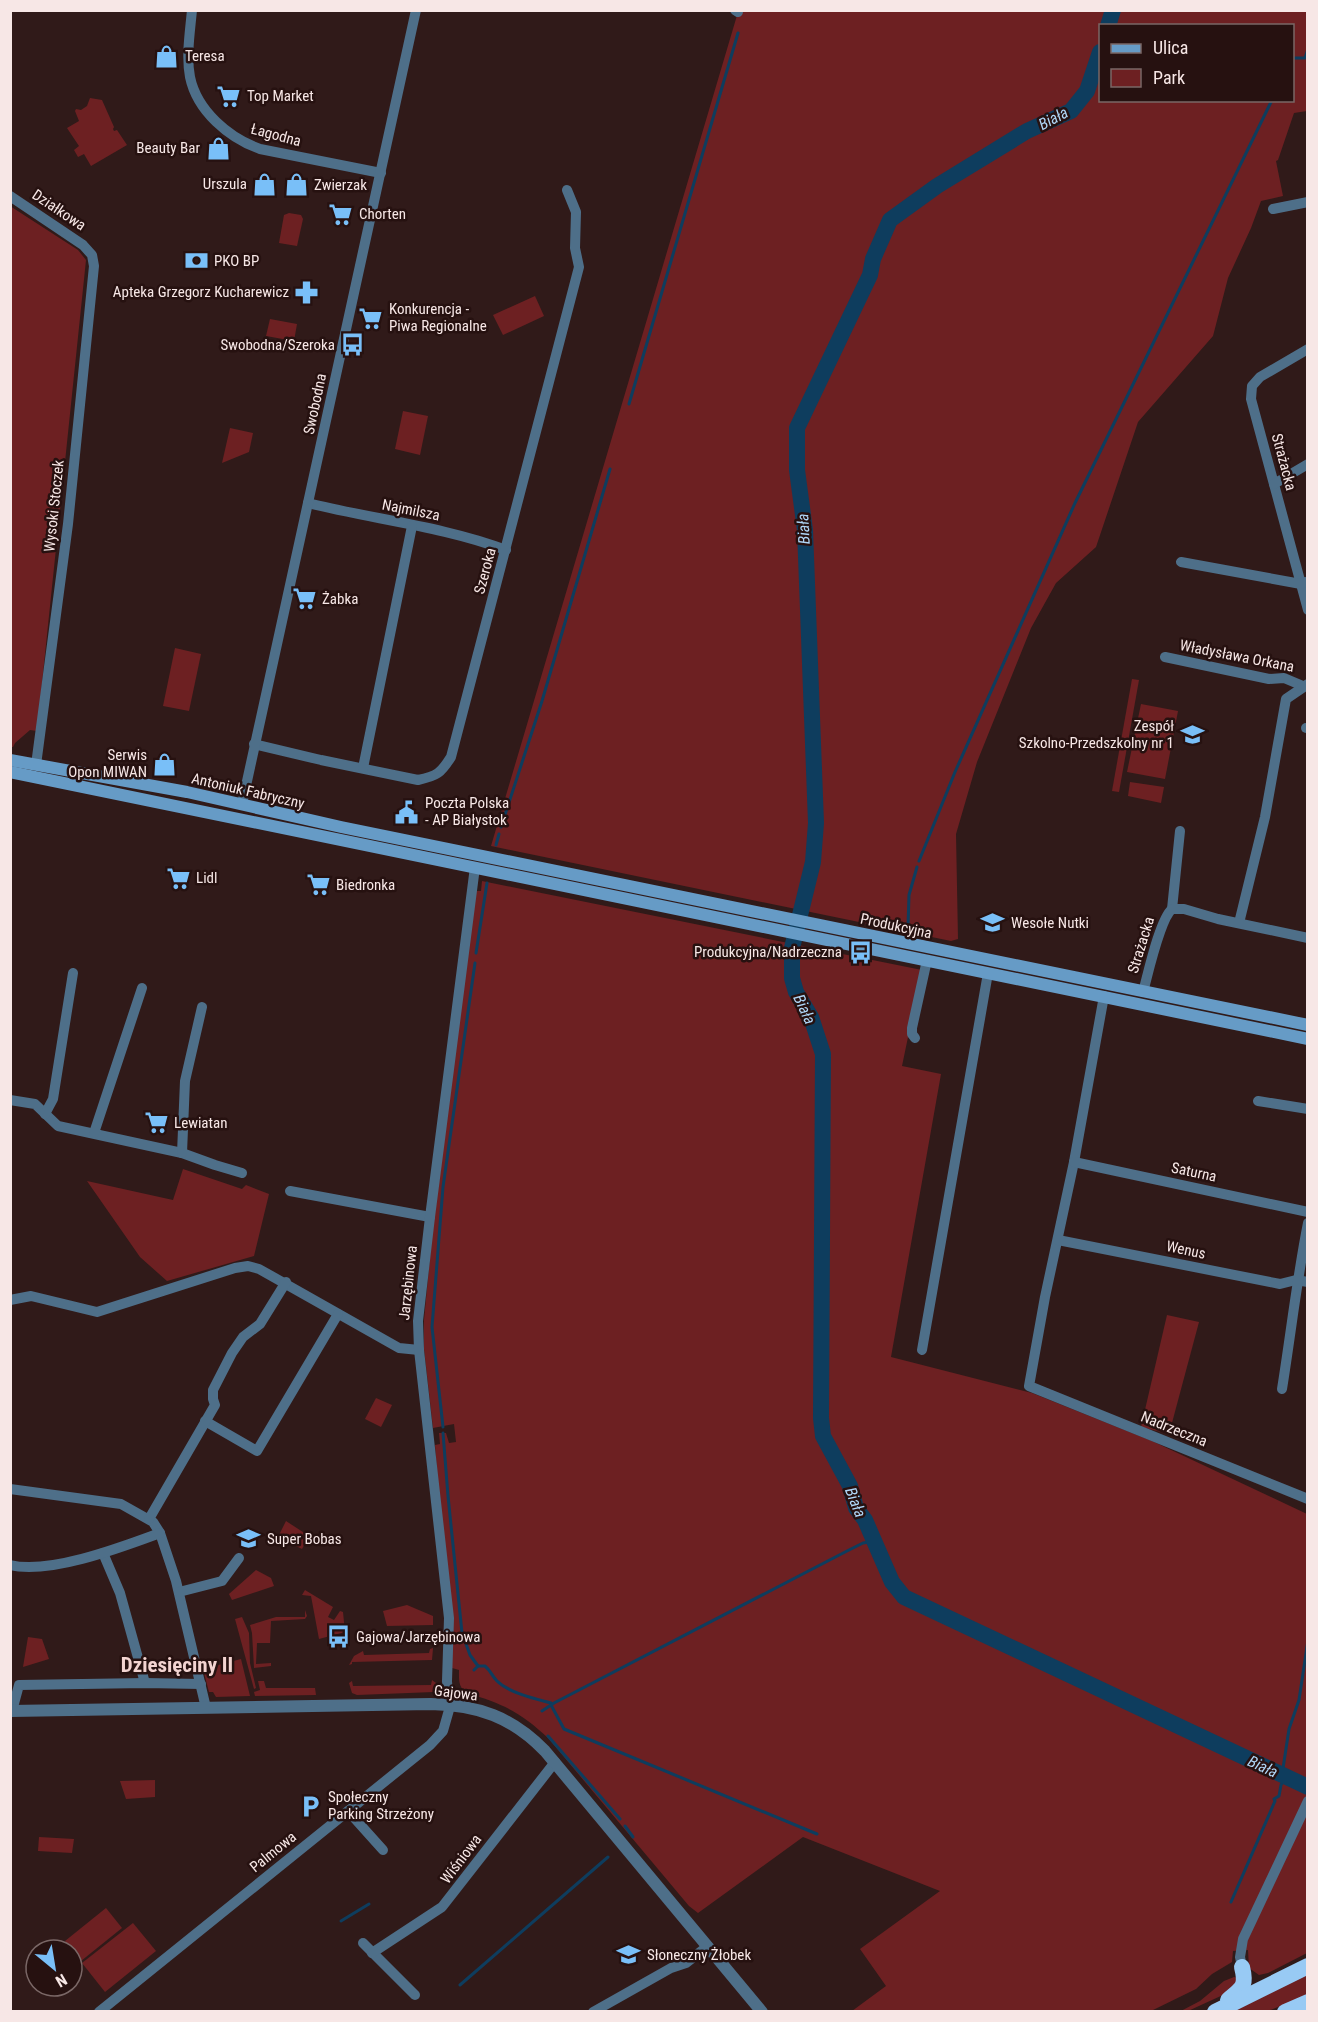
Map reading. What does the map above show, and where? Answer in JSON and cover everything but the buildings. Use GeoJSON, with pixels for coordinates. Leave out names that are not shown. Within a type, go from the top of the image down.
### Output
{"type":"FeatureCollection","features":[{"type":"Feature","properties":{"kind":"highway"},"geometry":{"type":"LineString","coordinates":[[1215,2012],[1308,1966]]}},
{"type":"Feature","properties":{"kind":"highway"},"geometry":{"type":"LineString","coordinates":[[1242,1967],[1252,1978],[1261,1980],[1290,1974]]}},
{"type":"Feature","properties":{"kind":"highway"},"geometry":{"type":"LineString","coordinates":[[1215,2012],[1242,1988],[1245,1980],[1242,1967]]}},
{"type":"Feature","properties":{"kind":"main road","name":"Antoniuk Fabryczny"},"geometry":{"type":"LineString","coordinates":[[11,772],[36,765],[242,804],[477,861]]}},
{"type":"Feature","properties":{"kind":"main road","name":"Antoniuk Fabryczny"},"geometry":{"type":"LineString","coordinates":[[11,772],[241,819],[477,861]]}},
{"type":"Feature","properties":{"kind":"main road"},"geometry":{"type":"LineString","coordinates":[[241,819],[242,804]]}},
{"type":"Feature","properties":{"kind":"main road","name":"Produkcyjna"},"geometry":{"type":"LineString","coordinates":[[477,861],[808,929],[1308,1025]]}},
{"type":"Feature","properties":{"kind":"main road","name":"Produkcyjna"},"geometry":{"type":"LineString","coordinates":[[808,929],[927,960],[1308,1039]]}},
{"type":"Feature","properties":{"kind":"street","name":"Łagodna"},"geometry":{"type":"LineString","coordinates":[[192,10],[189,57],[192,83],[205,108],[226,130],[242,142],[260,149],[381,173]]}},
{"type":"Feature","properties":{"kind":"street","name":"Swobodna"},"geometry":{"type":"LineString","coordinates":[[242,804],[416,10]]}},
{"type":"Feature","properties":{"kind":"street","name":"Szeroka"},"geometry":{"type":"LineString","coordinates":[[254,744],[418,780],[429,778],[442,771],[451,757],[579,267],[574,248],[576,212],[567,190]]}},
{"type":"Feature","properties":{"kind":"street","name":"Działkowa"},"geometry":{"type":"LineString","coordinates":[[10,196],[89,250]]}},
{"type":"Feature","properties":{"kind":"street"},"geometry":{"type":"LineString","coordinates":[[1273,209],[1308,202]]}},
{"type":"Feature","properties":{"kind":"street","name":"Wysoki Stoczek"},"geometry":{"type":"LineString","coordinates":[[36,765],[68,524],[94,271],[94,261],[89,250]]}},
{"type":"Feature","properties":{"kind":"street","name":"Strażacka"},"geometry":{"type":"LineString","coordinates":[[1308,349],[1260,377],[1252,386],[1251,399],[1304,582],[1308,610]]}},
{"type":"Feature","properties":{"kind":"street"},"geometry":{"type":"LineString","coordinates":[[1274,484],[1308,464]]}},
{"type":"Feature","properties":{"kind":"street","name":"Najmilsza"},"geometry":{"type":"LineString","coordinates":[[309,504],[446,532],[506,550]]}},
{"type":"Feature","properties":{"kind":"street"},"geometry":{"type":"LineString","coordinates":[[363,768],[412,526]]}},
{"type":"Feature","properties":{"kind":"street"},"geometry":{"type":"LineString","coordinates":[[1181,562],[1304,582]]}},
{"type":"Feature","properties":{"kind":"street","name":"Władysława Orkana"},"geometry":{"type":"LineString","coordinates":[[1165,657],[1269,679],[1284,678],[1305,685]]}},
{"type":"Feature","properties":{"kind":"street"},"geometry":{"type":"LineString","coordinates":[[1239,923],[1265,819],[1286,699],[1305,685]]}},
{"type":"Feature","properties":{"kind":"street","name":"Strażacka"},"geometry":{"type":"LineString","coordinates":[[1143,992],[1167,914],[1172,909],[1180,831]]}},
{"type":"Feature","properties":{"kind":"street","name":"Jarzębinowa"},"geometry":{"type":"LineString","coordinates":[[448,1704],[448,1606],[419,1350],[418,1322],[477,861]]}},
{"type":"Feature","properties":{"kind":"street","name":"Strażacka"},"geometry":{"type":"LineString","coordinates":[[1172,909],[1184,909],[1218,919],[1307,936]]}},
{"type":"Feature","properties":{"kind":"street"},"geometry":{"type":"LineString","coordinates":[[915,1038],[912,1028],[927,960]]}},
{"type":"Feature","properties":{"kind":"street"},"geometry":{"type":"LineString","coordinates":[[45,1114],[53,1098],[73,973]]}},
{"type":"Feature","properties":{"kind":"street"},"geometry":{"type":"LineString","coordinates":[[922,1350],[988,973]]}},
{"type":"Feature","properties":{"kind":"street"},"geometry":{"type":"LineString","coordinates":[[94,1133],[142,988]]}},
{"type":"Feature","properties":{"kind":"street"},"geometry":{"type":"LineString","coordinates":[[1058,1240],[1104,996]]}},
{"type":"Feature","properties":{"kind":"street"},"geometry":{"type":"LineString","coordinates":[[182,1153],[185,1082],[202,1006]]}},
{"type":"Feature","properties":{"kind":"street"},"geometry":{"type":"LineString","coordinates":[[10,1100],[35,1104],[58,1126],[182,1153],[214,1166],[242,1173]]}},
{"type":"Feature","properties":{"kind":"street"},"geometry":{"type":"LineString","coordinates":[[1258,1101],[1308,1109]]}},
{"type":"Feature","properties":{"kind":"street","name":"Saturna"},"geometry":{"type":"LineString","coordinates":[[1074,1161],[1308,1212]]}},
{"type":"Feature","properties":{"kind":"street"},"geometry":{"type":"LineString","coordinates":[[290,1191],[430,1217]]}},
{"type":"Feature","properties":{"kind":"street"},"geometry":{"type":"LineString","coordinates":[[1282,1389],[1297,1297],[1302,1281],[1308,1223]]}},
{"type":"Feature","properties":{"kind":"street","name":"Wenus"},"geometry":{"type":"LineString","coordinates":[[1058,1240],[1280,1284],[1302,1281]]}},
{"type":"Feature","properties":{"kind":"street","name":"Nadrzeczna"},"geometry":{"type":"LineString","coordinates":[[1058,1240],[1029,1386],[1308,1499]]}},
{"type":"Feature","properties":{"kind":"street"},"geometry":{"type":"LineString","coordinates":[[10,1300],[31,1296],[97,1312],[235,1268],[248,1266],[286,1282],[399,1348],[419,1350]]}},
{"type":"Feature","properties":{"kind":"street"},"geometry":{"type":"LineString","coordinates":[[149,1519],[215,1405],[213,1390],[232,1353],[243,1337],[260,1324],[286,1282]]}},
{"type":"Feature","properties":{"kind":"street"},"geometry":{"type":"LineString","coordinates":[[206,1421],[257,1451],[338,1314]]}},
{"type":"Feature","properties":{"kind":"street"},"geometry":{"type":"LineString","coordinates":[[10,1489],[121,1504],[149,1519],[160,1533],[179,1592],[206,1708]]}},
{"type":"Feature","properties":{"kind":"street"},"geometry":{"type":"LineString","coordinates":[[10,1565],[22,1568],[39,1567],[103,1553],[160,1533]]}},
{"type":"Feature","properties":{"kind":"street"},"geometry":{"type":"LineString","coordinates":[[103,1553],[120,1593],[144,1683]]}},
{"type":"Feature","properties":{"kind":"street"},"geometry":{"type":"LineString","coordinates":[[179,1592],[222,1581],[239,1558]]}},
{"type":"Feature","properties":{"kind":"street"},"geometry":{"type":"LineString","coordinates":[[11,1711],[19,1685],[201,1684]]}},
{"type":"Feature","properties":{"kind":"street","name":"Gajowa"},"geometry":{"type":"LineString","coordinates":[[11,1711],[448,1704],[488,1713],[510,1722],[537,1743],[555,1762],[762,2012]]}},
{"type":"Feature","properties":{"kind":"street","name":"Palmowa"},"geometry":{"type":"LineString","coordinates":[[99,2012],[436,1739],[443,1731],[448,1704]]}},
{"type":"Feature","properties":{"kind":"street","name":"Wiśniowa"},"geometry":{"type":"LineString","coordinates":[[372,1953],[442,1906],[555,1762]]}},
{"type":"Feature","properties":{"kind":"street"},"geometry":{"type":"LineString","coordinates":[[1242,1967],[1241,1947],[1246,1932],[1306,1805]]}},
{"type":"Feature","properties":{"kind":"street"},"geometry":{"type":"LineString","coordinates":[[348,1811],[383,1850]]}},
{"type":"Feature","properties":{"kind":"street"},"geometry":{"type":"LineString","coordinates":[[363,1943],[415,1995]]}},
{"type":"Feature","properties":{"kind":"street"},"geometry":{"type":"LineString","coordinates":[[593,2012],[671,1968],[686,1963],[708,1946]]}},
{"type":"Feature","properties":{"kind":"green space"},"geometry":{"type":"Polygon","coordinates":[[[749,10],[1307,11],[1307,111],[1294,113],[1276,161],[1283,196],[1261,201],[1228,278],[1213,336],[1138,422],[1096,547],[1056,583],[1031,628],[977,762],[956,834],[958,939],[951,941],[491,846],[738,12],[749,10]]]}},
{"type":"Feature","properties":{"kind":"green space"},"geometry":{"type":"Polygon","coordinates":[[[90,98],[102,100],[114,131],[117,130],[127,145],[91,166],[84,154],[78,157],[74,150],[79,146],[67,128],[79,121],[75,111],[87,106],[90,98]]]}},
{"type":"Feature","properties":{"kind":"green space"},"geometry":{"type":"Polygon","coordinates":[[[10,206],[78,250],[86,260],[37,731],[30,730],[13,747],[10,747],[10,206]]]}},
{"type":"Feature","properties":{"kind":"green space"},"geometry":{"type":"Polygon","coordinates":[[[289,213],[301,215],[303,219],[297,246],[279,243],[284,215],[289,213]]]}},
{"type":"Feature","properties":{"kind":"green space"},"geometry":{"type":"Polygon","coordinates":[[[535,296],[544,316],[503,335],[493,315],[535,296]]]}},
{"type":"Feature","properties":{"kind":"green space"},"geometry":{"type":"Polygon","coordinates":[[[270,319],[297,324],[294,341],[266,336],[270,319]]]}},
{"type":"Feature","properties":{"kind":"green space"},"geometry":{"type":"Polygon","coordinates":[[[403,411],[428,416],[420,455],[395,449],[403,411]]]}},
{"type":"Feature","properties":{"kind":"green space"},"geometry":{"type":"Polygon","coordinates":[[[230,428],[253,433],[249,452],[222,463],[230,428]]]}},
{"type":"Feature","properties":{"kind":"green space"},"geometry":{"type":"Polygon","coordinates":[[[175,648],[201,654],[189,711],[163,706],[175,648]]]}},
{"type":"Feature","properties":{"kind":"green space"},"geometry":{"type":"Polygon","coordinates":[[[1132,679],[1139,680],[1119,792],[1112,791],[1132,679]]]}},
{"type":"Feature","properties":{"kind":"green space"},"geometry":{"type":"Polygon","coordinates":[[[1141,704],[1178,711],[1165,779],[1127,772],[1141,704]]]}},
{"type":"Feature","properties":{"kind":"green space"},"geometry":{"type":"Polygon","coordinates":[[[1130,782],[1164,787],[1161,803],[1128,796],[1130,782]]]}},
{"type":"Feature","properties":{"kind":"green space"},"geometry":{"type":"Polygon","coordinates":[[[482,881],[922,970],[902,1066],[941,1074],[891,1357],[1032,1393],[1152,1441],[1307,1514],[1307,1953],[1268,1973],[1259,1975],[1249,1968],[1248,1950],[1233,1951],[1232,1962],[1212,1974],[1196,1989],[1151,2011],[852,2011],[886,1986],[860,1949],[940,1891],[803,1837],[698,1913],[689,1906],[549,1739],[511,1710],[467,1693],[462,1688],[459,1670],[452,1668],[435,1445],[440,1444],[439,1433],[446,1433],[449,1443],[456,1442],[454,1424],[433,1428],[424,1349],[424,1320],[432,1236],[476,891],[481,891],[482,881]]]}},
{"type":"Feature","properties":{"kind":"green space"},"geometry":{"type":"Polygon","coordinates":[[[183,1169],[242,1189],[246,1185],[269,1194],[254,1256],[167,1281],[140,1257],[87,1181],[173,1200],[183,1169]]]}},
{"type":"Feature","properties":{"kind":"green space"},"geometry":{"type":"Polygon","coordinates":[[[1167,1315],[1199,1322],[1169,1434],[1141,1427],[1167,1315]]]}},
{"type":"Feature","properties":{"kind":"green space"},"geometry":{"type":"Polygon","coordinates":[[[376,1398],[392,1405],[381,1427],[365,1419],[376,1398]]]}},
{"type":"Feature","properties":{"kind":"green space"},"geometry":{"type":"Polygon","coordinates":[[[286,1521],[309,1536],[302,1549],[278,1537],[286,1521]]]}},
{"type":"Feature","properties":{"kind":"green space"},"geometry":{"type":"Polygon","coordinates":[[[256,1570],[271,1578],[274,1586],[232,1600],[229,1594],[256,1570]]]}},
{"type":"Feature","properties":{"kind":"green space"},"geometry":{"type":"Polygon","coordinates":[[[305,1590],[333,1607],[328,1617],[334,1620],[340,1611],[343,1612],[345,1632],[319,1639],[311,1596],[302,1595],[305,1590]]]}},
{"type":"Feature","properties":{"kind":"green space"},"geometry":{"type":"Polygon","coordinates":[[[407,1605],[433,1616],[433,1625],[387,1626],[383,1611],[407,1605]]]}},
{"type":"Feature","properties":{"kind":"green space"},"geometry":{"type":"Polygon","coordinates":[[[305,1610],[307,1616],[305,1619],[271,1621],[270,1643],[257,1643],[256,1664],[271,1663],[271,1666],[254,1668],[250,1625],[276,1617],[305,1617],[305,1610]]]}},
{"type":"Feature","properties":{"kind":"green space"},"geometry":{"type":"Polygon","coordinates":[[[242,1617],[249,1633],[250,1663],[256,1688],[254,1689],[235,1619],[242,1617]]]}},
{"type":"Feature","properties":{"kind":"green space"},"geometry":{"type":"Polygon","coordinates":[[[28,1637],[42,1639],[49,1659],[23,1667],[28,1637]]]}},
{"type":"Feature","properties":{"kind":"green space"},"geometry":{"type":"Polygon","coordinates":[[[433,1648],[432,1660],[352,1662],[349,1665],[354,1656],[363,1651],[364,1655],[429,1653],[433,1648]]]}},
{"type":"Feature","properties":{"kind":"green space"},"geometry":{"type":"Polygon","coordinates":[[[241,1659],[250,1696],[216,1697],[213,1692],[209,1692],[203,1669],[241,1659]]]}},
{"type":"Feature","properties":{"kind":"green space"},"geometry":{"type":"Polygon","coordinates":[[[432,1680],[436,1683],[434,1692],[357,1695],[352,1693],[349,1683],[352,1681],[353,1686],[431,1685],[432,1680]]]}},
{"type":"Feature","properties":{"kind":"green space"},"geometry":{"type":"Polygon","coordinates":[[[258,1681],[264,1681],[266,1688],[315,1688],[316,1695],[255,1696],[254,1692],[260,1690],[258,1681]]]}},
{"type":"Feature","properties":{"kind":"green space"},"geometry":{"type":"Polygon","coordinates":[[[155,1780],[155,1797],[126,1799],[120,1781],[155,1780]]]}},
{"type":"Feature","properties":{"kind":"green space"},"geometry":{"type":"Polygon","coordinates":[[[39,1837],[74,1839],[72,1853],[38,1851],[39,1837]]]}},
{"type":"Feature","properties":{"kind":"green space"},"geometry":{"type":"Polygon","coordinates":[[[106,1908],[122,1928],[84,1959],[84,1938],[69,1938],[106,1908]]]}},
{"type":"Feature","properties":{"kind":"green space"},"geometry":{"type":"Polygon","coordinates":[[[133,1923],[156,1951],[105,1992],[84,1966],[84,1961],[133,1923]]]}},
{"type":"Feature","properties":{"kind":"green space"},"geometry":{"type":"Polygon","coordinates":[[[1307,1973],[1307,1995],[1268,2011],[1228,2012],[1307,1973]]]}},
{"type":"Feature","properties":{"kind":"green space"},"geometry":{"type":"Polygon","coordinates":[[[1234,1977],[1238,1978],[1236,1989],[1188,2011],[1179,2012],[1200,2001],[1224,1981],[1234,1977]]]}},
{"type":"Feature","properties":{"kind":"waterway","name":"Biała"},"geometry":{"type":"LineString","coordinates":[[1109,24],[1113,10]]}},
{"type":"Feature","properties":{"kind":"waterway"},"geometry":{"type":"LineString","coordinates":[[629,404],[738,33]]}},
{"type":"Feature","properties":{"kind":"waterway"},"geometry":{"type":"LineString","coordinates":[[1294,58],[1305,58],[1308,49]]}},
{"type":"Feature","properties":{"kind":"waterway","name":"Biała"},"geometry":{"type":"LineString","coordinates":[[1099,55],[1087,91],[1071,111],[1027,131],[937,186],[890,220],[873,259],[870,275],[797,428],[797,470],[805,530],[816,823],[813,862],[792,948],[792,978],[796,992],[811,1017],[823,1054],[821,1418],[823,1436],[850,1486],[856,1508],[865,1520],[892,1582],[904,1597],[1308,1787]]}},
{"type":"Feature","properties":{"kind":"waterway"},"geometry":{"type":"LineString","coordinates":[[919,861],[955,772],[1075,503],[1271,102]]}},
{"type":"Feature","properties":{"kind":"waterway"},"geometry":{"type":"LineString","coordinates":[[501,827],[542,701],[610,469]]}},
{"type":"Feature","properties":{"kind":"waterway"},"geometry":{"type":"LineString","coordinates":[[496,845],[499,834]]}},
{"type":"Feature","properties":{"kind":"waterway"},"geometry":{"type":"LineString","coordinates":[[908,926],[909,895],[917,867]]}},
{"type":"Feature","properties":{"kind":"waterway"},"geometry":{"type":"LineString","coordinates":[[476,953],[487,883]]}},
{"type":"Feature","properties":{"kind":"waterway"},"geometry":{"type":"LineString","coordinates":[[443,1427],[432,1327],[443,1187],[475,963]]}},
{"type":"Feature","properties":{"kind":"waterway"},"geometry":{"type":"LineString","coordinates":[[443,1433],[462,1633],[470,1655],[478,1666]]}},
{"type":"Feature","properties":{"kind":"waterway"},"geometry":{"type":"LineString","coordinates":[[542,1711],[847,1551],[863,1543],[875,1541]]}},
{"type":"Feature","properties":{"kind":"waterway"},"geometry":{"type":"LineString","coordinates":[[1282,1775],[1289,1729],[1299,1700],[1308,1640]]}},
{"type":"Feature","properties":{"kind":"waterway"},"geometry":{"type":"LineString","coordinates":[[474,1670],[478,1666],[485,1666],[497,1681],[508,1689],[551,1703]]}},
{"type":"Feature","properties":{"kind":"waterway"},"geometry":{"type":"LineString","coordinates":[[551,1705],[564,1729],[817,1834]]}},
{"type":"Feature","properties":{"kind":"waterway"},"geometry":{"type":"LineString","coordinates":[[548,1736],[620,1819]]}},
{"type":"Feature","properties":{"kind":"waterway"},"geometry":{"type":"LineString","coordinates":[[1231,1902],[1274,1799],[1279,1796],[1281,1785],[1286,1777]]}},
{"type":"Feature","properties":{"kind":"waterway"},"geometry":{"type":"LineString","coordinates":[[625,1826],[633,1837]]}},
{"type":"Feature","properties":{"kind":"waterway"},"geometry":{"type":"LineString","coordinates":[[460,1985],[608,1857]]}},
{"type":"Feature","properties":{"kind":"waterway"},"geometry":{"type":"LineString","coordinates":[[341,1921],[369,1904]]}},
{"type":"Feature","properties":{"kind":"place","name":"Teresa"},"geometry":{"type":"Point","coordinates":[167,56]}},
{"type":"Feature","properties":{"kind":"place","name":"Top Market"},"geometry":{"type":"Point","coordinates":[229,96]}},
{"type":"Feature","properties":{"kind":"place","name":"Beauty Bar"},"geometry":{"type":"Point","coordinates":[218,148]}},
{"type":"Feature","properties":{"kind":"place","name":"Urszula"},"geometry":{"type":"Point","coordinates":[265,184]}},
{"type":"Feature","properties":{"kind":"place","name":"Zwierzak"},"geometry":{"type":"Point","coordinates":[296,185]}},
{"type":"Feature","properties":{"kind":"place","name":"Chorten"},"geometry":{"type":"Point","coordinates":[341,214]}},
{"type":"Feature","properties":{"kind":"place","name":"PKO BP"},"geometry":{"type":"Point","coordinates":[196,261]}},
{"type":"Feature","properties":{"kind":"place","name":"Apteka Grzegorz Kucharewicz"},"geometry":{"type":"Point","coordinates":[307,292]}},
{"type":"Feature","properties":{"kind":"place","name":"Konkurencja - Piwa Regionalne"},"geometry":{"type":"Point","coordinates":[371,318]}},
{"type":"Feature","properties":{"kind":"place","name":"Swobodna/Szeroka"},"geometry":{"type":"Point","coordinates":[353,345]}},
{"type":"Feature","properties":{"kind":"place","name":"Żabka"},"geometry":{"type":"Point","coordinates":[304,599]}},
{"type":"Feature","properties":{"kind":"place","name":"Zespół Szkolno-Przedszkolny nr 1"},"geometry":{"type":"Point","coordinates":[1192,735]}},
{"type":"Feature","properties":{"kind":"place","name":"Serwis Opon MIWAN"},"geometry":{"type":"Point","coordinates":[165,764]}},
{"type":"Feature","properties":{"kind":"place","name":"Poczta Polska - AP Białystok"},"geometry":{"type":"Point","coordinates":[407,812]}},
{"type":"Feature","properties":{"kind":"place","name":"Lidl"},"geometry":{"type":"Point","coordinates":[178,878]}},
{"type":"Feature","properties":{"kind":"place","name":"Biedronka"},"geometry":{"type":"Point","coordinates":[318,885]}},
{"type":"Feature","properties":{"kind":"place","name":"Wesołe Nutki"},"geometry":{"type":"Point","coordinates":[993,923]}},
{"type":"Feature","properties":{"kind":"place","name":"Produkcyjna/Nadrzeczna"},"geometry":{"type":"Point","coordinates":[860,952]}},
{"type":"Feature","properties":{"kind":"place","name":"Lewiatan"},"geometry":{"type":"Point","coordinates":[156,1123]}},
{"type":"Feature","properties":{"kind":"place","name":"Super Bobas"},"geometry":{"type":"Point","coordinates":[249,1539]}},
{"type":"Feature","properties":{"kind":"place","name":"Gajowa/Jarzębinowa"},"geometry":{"type":"Point","coordinates":[338,1637]}},
{"type":"Feature","properties":{"kind":"place","name":"Społeczny Parking Strzeżony"},"geometry":{"type":"Point","coordinates":[310,1806]}},
{"type":"Feature","properties":{"kind":"place","name":"Słoneczny Żłobek"},"geometry":{"type":"Point","coordinates":[629,1955]}},
{"type":"Feature","properties":{"kind":"district","name":"Dziesięciny II"},"geometry":{"type":"Point","coordinates":[177,1665]}}]}
